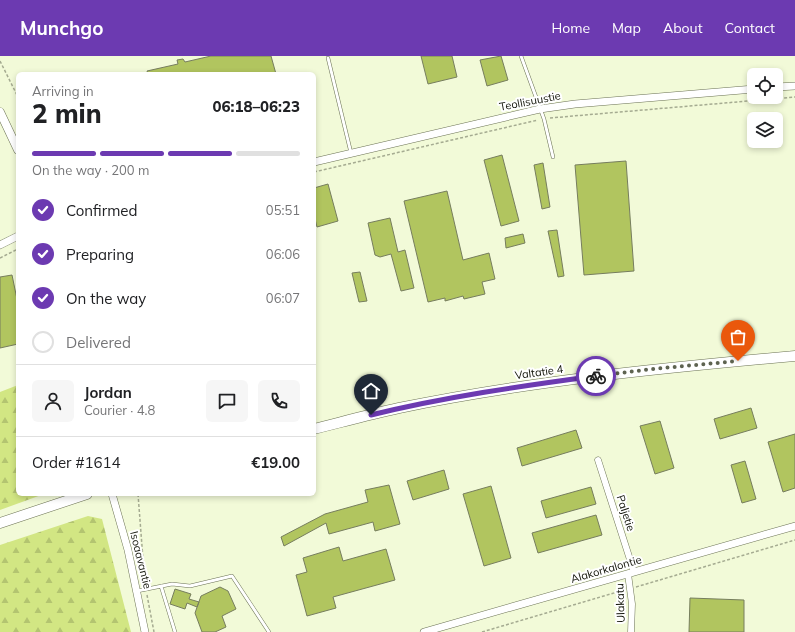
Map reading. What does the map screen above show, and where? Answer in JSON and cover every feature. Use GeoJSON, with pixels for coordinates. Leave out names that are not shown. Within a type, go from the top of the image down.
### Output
{"type":"FeatureCollection","features":[{"type":"Feature","properties":{"kind":"highway","name":"Valtatie 4"},"geometry":{"type":"LineString","coordinates":[[316,429],[399,408],[525,386],[652,369],[795,356]]}},
{"type":"Feature","properties":{"kind":"highway"},"geometry":{"type":"LineString","coordinates":[[0,523],[81,496]]}},
{"type":"Feature","properties":{"kind":"main road"},"geometry":{"type":"LineString","coordinates":[[0,112],[16,146]]}},
{"type":"Feature","properties":{"kind":"street"},"geometry":{"type":"LineString","coordinates":[[783,87],[795,86]]}},
{"type":"Feature","properties":{"kind":"street","name":"Teollisuustie"},"geometry":{"type":"LineString","coordinates":[[316,162],[540,109],[575,104],[747,90]]}},
{"type":"Feature","properties":{"kind":"street"},"geometry":{"type":"LineString","coordinates":[[0,245],[16,237]]}},
{"type":"Feature","properties":{"kind":"street","name":"Paljetie"},"geometry":{"type":"LineString","coordinates":[[598,460],[631,573]]}},
{"type":"Feature","properties":{"kind":"street","name":"Isoaavantie"},"geometry":{"type":"LineString","coordinates":[[113,496],[128,550],[145,632]]}},
{"type":"Feature","properties":{"kind":"street","name":"Alakorkalontie"},"geometry":{"type":"LineString","coordinates":[[424,632],[795,526]]}},
{"type":"Feature","properties":{"kind":"street","name":"Ulakatu"},"geometry":{"type":"LineString","coordinates":[[631,573],[631,632]]}},
{"type":"Feature","properties":{"kind":"lane"},"geometry":{"type":"LineString","coordinates":[[521,56],[544,119],[553,157]]}},
{"type":"Feature","properties":{"kind":"lane"},"geometry":{"type":"LineString","coordinates":[[328,58],[351,153]]}},
{"type":"Feature","properties":{"kind":"lane"},"geometry":{"type":"LineString","coordinates":[[137,591],[172,584],[190,586],[232,576],[269,632]]}},
{"type":"Feature","properties":{"kind":"lane"},"geometry":{"type":"LineString","coordinates":[[162,586],[174,632]]}},
{"type":"Feature","properties":{"kind":"path"},"geometry":{"type":"LineString","coordinates":[[0,61],[16,93]]}},
{"type":"Feature","properties":{"kind":"path"},"geometry":{"type":"LineString","coordinates":[[316,172],[459,137],[544,119],[795,97]]}},
{"type":"Feature","properties":{"kind":"path"},"geometry":{"type":"LineString","coordinates":[[0,258],[16,250]]}},
{"type":"Feature","properties":{"kind":"path","name":"Isoaavantie"},"geometry":{"type":"LineString","coordinates":[[138,496],[143,559],[154,632]]}},
{"type":"Feature","properties":{"kind":"path"},"geometry":{"type":"LineString","coordinates":[[482,632],[795,540]]}},
{"type":"Feature","properties":{"kind":"green space"},"geometry":{"type":"Polygon","coordinates":[[[16,386],[16,496],[38,496],[0,510],[0,392],[16,386]]]}},
{"type":"Feature","properties":{"kind":"green space"},"geometry":{"type":"Polygon","coordinates":[[[88,516],[102,519],[131,632],[0,632],[0,545],[88,516]]]}},
{"type":"Feature","properties":{"kind":"building"},"geometry":{"type":"Polygon","coordinates":[[[211,56],[271,56],[275,72],[147,71],[178,64],[177,60],[183,59],[185,62],[211,56]]]}},
{"type":"Feature","properties":{"kind":"building"},"geometry":{"type":"Polygon","coordinates":[[[421,56],[452,56],[457,77],[428,84],[421,56]]]}},
{"type":"Feature","properties":{"kind":"building"},"geometry":{"type":"Polygon","coordinates":[[[501,56],[508,80],[487,86],[480,60],[501,56]]]}},
{"type":"Feature","properties":{"kind":"building"},"geometry":{"type":"Polygon","coordinates":[[[502,155],[519,221],[501,226],[484,160],[502,155]]]}},
{"type":"Feature","properties":{"kind":"building"},"geometry":{"type":"Polygon","coordinates":[[[626,161],[634,271],[584,275],[575,165],[626,161]]]}},
{"type":"Feature","properties":{"kind":"building"},"geometry":{"type":"Polygon","coordinates":[[[543,163],[550,207],[542,209],[534,165],[543,163]]]}},
{"type":"Feature","properties":{"kind":"building"},"geometry":{"type":"Polygon","coordinates":[[[328,184],[338,221],[317,227],[316,187],[328,184]]]}},
{"type":"Feature","properties":{"kind":"building"},"geometry":{"type":"Polygon","coordinates":[[[447,191],[463,260],[489,253],[495,279],[482,282],[485,294],[464,299],[463,296],[445,301],[445,298],[428,302],[404,201],[447,191]]]}},
{"type":"Feature","properties":{"kind":"building"},"geometry":{"type":"Polygon","coordinates":[[[390,218],[398,252],[405,250],[414,288],[401,291],[391,254],[380,257],[375,255],[368,223],[390,218]]]}},
{"type":"Feature","properties":{"kind":"building"},"geometry":{"type":"Polygon","coordinates":[[[557,230],[564,276],[558,277],[548,231],[557,230]]]}},
{"type":"Feature","properties":{"kind":"building"},"geometry":{"type":"Polygon","coordinates":[[[523,234],[525,243],[506,248],[505,238],[523,234]]]}},
{"type":"Feature","properties":{"kind":"building"},"geometry":{"type":"Polygon","coordinates":[[[360,272],[367,301],[359,302],[352,273],[360,272]]]}},
{"type":"Feature","properties":{"kind":"building"},"geometry":{"type":"Polygon","coordinates":[[[12,275],[16,294],[16,344],[0,348],[0,277],[12,275]]]}},
{"type":"Feature","properties":{"kind":"building"},"geometry":{"type":"Polygon","coordinates":[[[751,408],[757,428],[720,439],[714,419],[751,408]]]}},
{"type":"Feature","properties":{"kind":"building"},"geometry":{"type":"Polygon","coordinates":[[[660,421],[674,468],[655,474],[640,426],[660,421]]]}},
{"type":"Feature","properties":{"kind":"building"},"geometry":{"type":"Polygon","coordinates":[[[576,430],[582,448],[522,466],[517,448],[576,430]]]}},
{"type":"Feature","properties":{"kind":"building"},"geometry":{"type":"Polygon","coordinates":[[[795,434],[795,488],[783,492],[768,442],[795,434]]]}},
{"type":"Feature","properties":{"kind":"building"},"geometry":{"type":"Polygon","coordinates":[[[745,461],[756,499],[742,503],[731,465],[745,461]]]}},
{"type":"Feature","properties":{"kind":"building"},"geometry":{"type":"Polygon","coordinates":[[[444,470],[449,489],[413,500],[407,481],[444,470]]]}},
{"type":"Feature","properties":{"kind":"building"},"geometry":{"type":"Polygon","coordinates":[[[389,485],[400,524],[375,531],[373,522],[329,534],[326,523],[284,546],[281,537],[325,514],[368,502],[365,490],[389,485]]]}},
{"type":"Feature","properties":{"kind":"building"},"geometry":{"type":"Polygon","coordinates":[[[491,486],[511,558],[484,566],[463,494],[491,486]]]}},
{"type":"Feature","properties":{"kind":"building"},"geometry":{"type":"Polygon","coordinates":[[[591,487],[596,504],[546,518],[541,501],[591,487]]]}},
{"type":"Feature","properties":{"kind":"building"},"geometry":{"type":"Polygon","coordinates":[[[596,515],[602,535],[538,553],[532,533],[596,515]]]}},
{"type":"Feature","properties":{"kind":"building"},"geometry":{"type":"Polygon","coordinates":[[[339,547],[343,561],[386,549],[395,580],[333,597],[336,608],[307,616],[296,575],[307,572],[303,558],[339,547]]]}},
{"type":"Feature","properties":{"kind":"building"},"geometry":{"type":"Polygon","coordinates":[[[220,587],[228,591],[236,609],[222,616],[226,627],[215,632],[202,632],[195,613],[201,596],[220,587]]]}},
{"type":"Feature","properties":{"kind":"building"},"geometry":{"type":"Polygon","coordinates":[[[175,589],[191,594],[189,599],[199,602],[197,607],[187,603],[185,609],[170,604],[175,589]]]}},
{"type":"Feature","properties":{"kind":"building"},"geometry":{"type":"Polygon","coordinates":[[[690,598],[744,600],[744,632],[689,632],[690,598]]]}},
{"type":"Feature","properties":{"kind":"way so far"},"geometry":{"type":"LineString","coordinates":[[596,376],[738,361]]}},
{"type":"Feature","properties":{"kind":"route"},"geometry":{"type":"LineString","coordinates":[[371,415],[399,408],[525,386],[596,376]]}}]}
